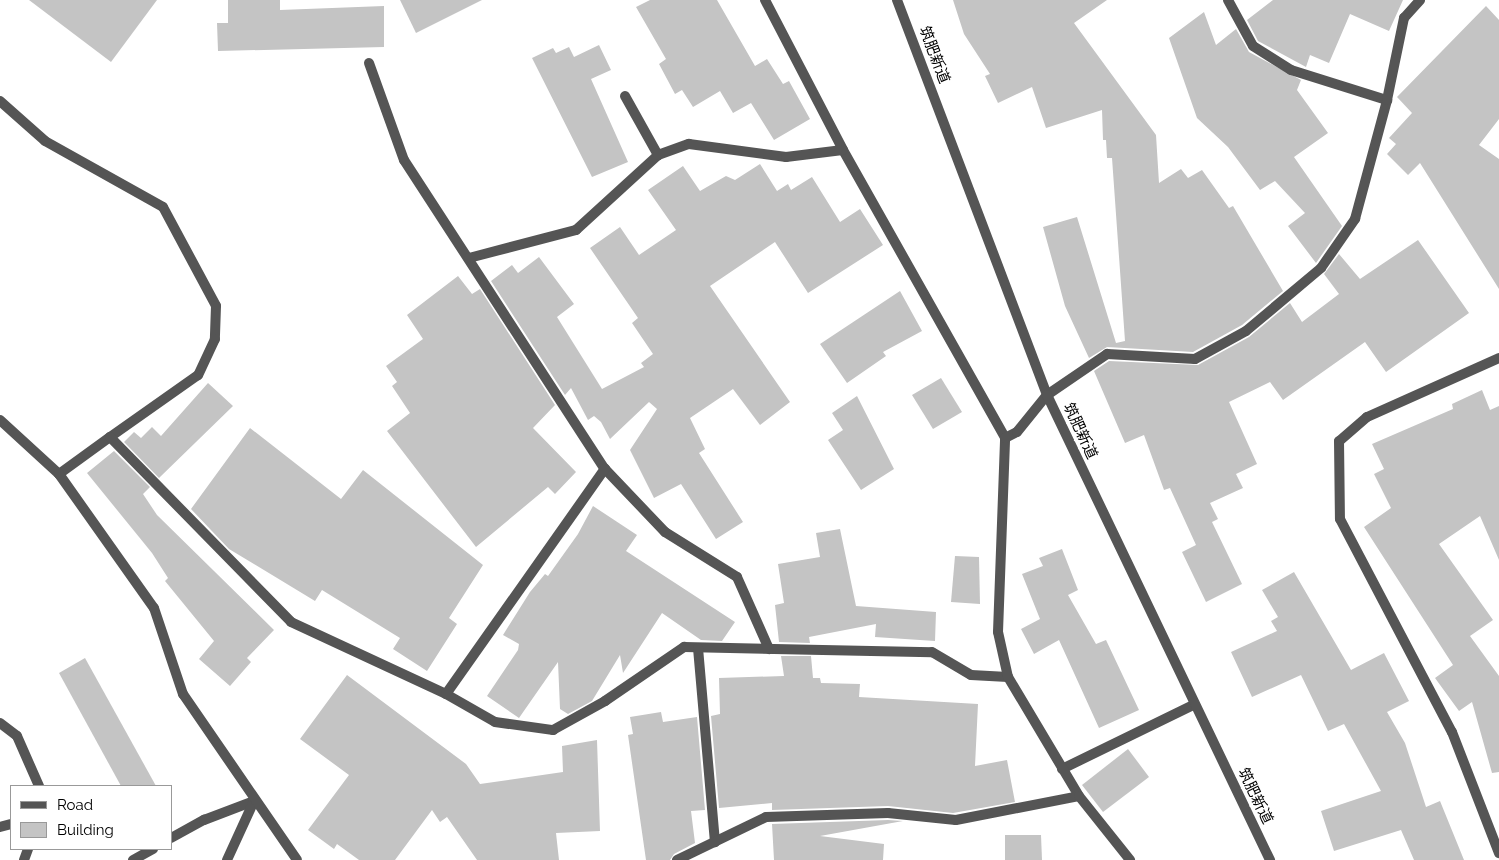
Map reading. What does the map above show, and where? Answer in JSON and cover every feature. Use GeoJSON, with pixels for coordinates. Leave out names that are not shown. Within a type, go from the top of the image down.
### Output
{"type":"FeatureCollection","features":[{"type":"Feature","properties":{"kind":"street"},"geometry":{"type":"LineString","coordinates":[[765,0],[843,150],[1005,438],[998,632],[1008,677],[1079,796],[1130,860]]}},
{"type":"Feature","properties":{"kind":"street","name":"筑肥新道"},"geometry":{"type":"LineString","coordinates":[[897,0],[1047,395],[1193,705],[1270,860]]}},
{"type":"Feature","properties":{"kind":"street"},"geometry":{"type":"LineString","coordinates":[[1228,0],[1253,46],[1291,70],[1387,100]]}},
{"type":"Feature","properties":{"kind":"street"},"geometry":{"type":"LineString","coordinates":[[1005,438],[1017,432],[1047,395],[1107,354],[1195,359],[1246,331],[1321,268],[1355,219],[1387,100],[1404,18],[1420,0]]}},
{"type":"Feature","properties":{"kind":"street"},"geometry":{"type":"LineString","coordinates":[[369,63],[404,160],[605,469],[665,532],[737,577],[769,649]]}},
{"type":"Feature","properties":{"kind":"street"},"geometry":{"type":"LineString","coordinates":[[625,96],[658,155]]}},
{"type":"Feature","properties":{"kind":"street"},"geometry":{"type":"LineString","coordinates":[[0,101],[45,142],[163,207],[216,306],[215,338],[198,375],[59,474]]}},
{"type":"Feature","properties":{"kind":"street"},"geometry":{"type":"LineString","coordinates":[[469,258],[576,230],[658,155],[689,144],[786,157],[843,150]]}},
{"type":"Feature","properties":{"kind":"street"},"geometry":{"type":"LineString","coordinates":[[1499,358],[1366,416],[1339,442],[1340,519],[1452,732],[1488,830],[1499,853]]}},
{"type":"Feature","properties":{"kind":"street"},"geometry":{"type":"LineString","coordinates":[[0,420],[59,474],[154,608],[183,694],[254,801],[297,860]]}},
{"type":"Feature","properties":{"kind":"street"},"geometry":{"type":"LineString","coordinates":[[110,437],[291,622],[446,694],[495,722],[553,730],[605,701],[684,647],[932,652],[970,675],[1008,677]]}},
{"type":"Feature","properties":{"kind":"street"},"geometry":{"type":"LineString","coordinates":[[446,694],[605,469]]}},
{"type":"Feature","properties":{"kind":"street"},"geometry":{"type":"LineString","coordinates":[[698,648],[715,842]]}},
{"type":"Feature","properties":{"kind":"street"},"geometry":{"type":"LineString","coordinates":[[1062,769],[1193,705]]}},
{"type":"Feature","properties":{"kind":"street"},"geometry":{"type":"LineString","coordinates":[[0,723],[17,736],[39,785]]}},
{"type":"Feature","properties":{"kind":"street"},"geometry":{"type":"LineString","coordinates":[[676,860],[766,817],[888,812],[956,820],[1079,796]]}},
{"type":"Feature","properties":{"kind":"street"},"geometry":{"type":"LineString","coordinates":[[172,837],[204,820],[254,801]]}},
{"type":"Feature","properties":{"kind":"street"},"geometry":{"type":"LineString","coordinates":[[227,860],[254,801]]}},
{"type":"Feature","properties":{"kind":"street"},"geometry":{"type":"LineString","coordinates":[[1488,830],[1499,827]]}},
{"type":"Feature","properties":{"kind":"street"},"geometry":{"type":"LineString","coordinates":[[133,860],[150,850]]}},
{"type":"Feature","properties":{"kind":"building"},"geometry":{"type":"Polygon","coordinates":[[[29,0],[157,0],[111,62],[29,0]]]}},
{"type":"Feature","properties":{"kind":"building"},"geometry":{"type":"Polygon","coordinates":[[[228,0],[280,0],[280,10],[384,6],[384,47],[218,51],[217,23],[228,23],[228,0]]]}},
{"type":"Feature","properties":{"kind":"building"},"geometry":{"type":"Polygon","coordinates":[[[400,0],[482,0],[416,33],[400,0]]]}},
{"type":"Feature","properties":{"kind":"building"},"geometry":{"type":"Polygon","coordinates":[[[650,0],[717,0],[755,66],[767,59],[783,84],[789,81],[810,119],[774,140],[751,103],[733,113],[720,91],[693,107],[682,90],[675,94],[659,64],[666,59],[636,7],[650,0]]]}},
{"type":"Feature","properties":{"kind":"building"},"geometry":{"type":"Polygon","coordinates":[[[953,0],[1107,0],[1074,23],[1156,135],[1159,183],[1181,169],[1188,178],[1202,170],[1229,208],[1233,206],[1283,291],[1242,325],[1193,352],[1107,347],[1089,358],[1065,306],[1043,227],[1077,217],[1116,343],[1125,341],[1112,158],[1107,158],[1106,140],[1103,140],[1102,110],[1046,128],[1032,87],[998,103],[985,76],[990,74],[964,34],[953,0]]]}},
{"type":"Feature","properties":{"kind":"building"},"geometry":{"type":"Polygon","coordinates":[[[1273,0],[1403,0],[1389,31],[1350,14],[1329,63],[1310,55],[1306,67],[1258,41],[1247,20],[1273,0]]]}},
{"type":"Feature","properties":{"kind":"building"},"geometry":{"type":"Polygon","coordinates":[[[1486,6],[1499,20],[1499,119],[1479,145],[1499,159],[1499,289],[1420,163],[1408,175],[1387,154],[1396,144],[1389,138],[1412,113],[1397,97],[1486,6]]]}},
{"type":"Feature","properties":{"kind":"building"},"geometry":{"type":"Polygon","coordinates":[[[1204,12],[1216,45],[1236,29],[1249,52],[1301,80],[1297,90],[1328,133],[1294,157],[1342,226],[1316,263],[1288,226],[1305,213],[1275,181],[1260,190],[1228,147],[1197,118],[1169,38],[1204,12]]]}},
{"type":"Feature","properties":{"kind":"building"},"geometry":{"type":"Polygon","coordinates":[[[599,45],[611,70],[591,79],[628,162],[592,177],[532,58],[553,48],[556,53],[569,47],[574,57],[599,45]]]}},
{"type":"Feature","properties":{"kind":"building"},"geometry":{"type":"Polygon","coordinates":[[[760,164],[777,191],[788,184],[791,190],[812,177],[840,222],[860,209],[883,245],[808,293],[775,242],[710,286],[790,402],[760,425],[733,389],[690,418],[705,449],[699,453],[743,522],[716,539],[681,484],[654,498],[630,450],[657,409],[649,402],[610,439],[601,422],[594,416],[588,420],[571,388],[565,395],[491,281],[512,265],[518,273],[539,257],[574,304],[557,317],[602,389],[644,367],[641,363],[653,354],[632,323],[638,318],[590,248],[620,227],[639,255],[676,230],[648,190],[683,166],[700,191],[726,176],[735,180],[760,164]]]}},
{"type":"Feature","properties":{"kind":"building"},"geometry":{"type":"Polygon","coordinates":[[[1418,240],[1469,313],[1386,372],[1365,342],[1283,400],[1270,382],[1229,402],[1257,464],[1236,474],[1243,488],[1210,503],[1218,519],[1212,522],[1242,584],[1206,602],[1182,552],[1196,545],[1170,488],[1164,490],[1144,435],[1125,443],[1094,371],[1109,361],[1198,365],[1249,337],[1290,303],[1302,322],[1339,294],[1324,274],[1339,254],[1360,279],[1418,240]]]}},
{"type":"Feature","properties":{"kind":"building"},"geometry":{"type":"Polygon","coordinates":[[[458,276],[472,294],[480,289],[555,405],[533,428],[576,472],[555,494],[548,487],[476,547],[387,431],[410,413],[392,386],[397,382],[386,366],[423,339],[407,315],[458,276]]]}},
{"type":"Feature","properties":{"kind":"building"},"geometry":{"type":"Polygon","coordinates":[[[900,291],[922,331],[883,352],[886,356],[847,383],[820,344],[900,291]]]}},
{"type":"Feature","properties":{"kind":"building"},"geometry":{"type":"Polygon","coordinates":[[[941,378],[962,412],[933,429],[912,395],[941,378]]]}},
{"type":"Feature","properties":{"kind":"building"},"geometry":{"type":"Polygon","coordinates":[[[208,383],[233,406],[159,478],[124,442],[134,432],[141,438],[152,427],[161,436],[208,383]]]}},
{"type":"Feature","properties":{"kind":"building"},"geometry":{"type":"Polygon","coordinates":[[[1482,390],[1490,410],[1499,406],[1499,560],[1480,516],[1439,544],[1493,620],[1470,636],[1499,676],[1499,772],[1492,773],[1472,702],[1459,711],[1435,678],[1453,665],[1364,527],[1391,508],[1374,474],[1384,469],[1372,444],[1453,409],[1452,404],[1482,390]]]}},
{"type":"Feature","properties":{"kind":"building"},"geometry":{"type":"Polygon","coordinates":[[[857,396],[894,469],[861,490],[828,440],[843,430],[832,413],[857,396]]]}},
{"type":"Feature","properties":{"kind":"building"},"geometry":{"type":"Polygon","coordinates":[[[250,428],[341,499],[363,470],[483,565],[449,618],[457,624],[427,671],[393,649],[400,638],[322,590],[315,601],[229,549],[191,509],[250,428]]]}},
{"type":"Feature","properties":{"kind":"building"},"geometry":{"type":"Polygon","coordinates":[[[114,451],[150,487],[143,494],[157,515],[274,630],[247,658],[251,662],[230,686],[199,659],[214,641],[165,581],[168,578],[152,553],[87,473],[114,451]]]}},
{"type":"Feature","properties":{"kind":"building"},"geometry":{"type":"Polygon","coordinates":[[[593,506],[637,535],[626,551],[735,622],[722,641],[701,640],[662,613],[623,673],[620,655],[592,701],[568,714],[560,709],[558,662],[519,718],[487,696],[518,650],[519,644],[503,635],[530,592],[545,574],[548,576],[578,534],[593,506]]]}},
{"type":"Feature","properties":{"kind":"building"},"geometry":{"type":"Polygon","coordinates":[[[840,529],[856,606],[936,612],[935,641],[875,637],[876,624],[809,637],[810,643],[779,642],[775,605],[784,603],[778,564],[820,557],[816,533],[840,529]]]}},
{"type":"Feature","properties":{"kind":"building"},"geometry":{"type":"Polygon","coordinates":[[[1062,549],[1078,590],[1068,595],[1096,644],[1106,640],[1139,710],[1099,728],[1059,640],[1034,654],[1021,629],[1040,619],[1022,574],[1043,566],[1039,558],[1062,549]]]}},
{"type":"Feature","properties":{"kind":"building"},"geometry":{"type":"Polygon","coordinates":[[[955,556],[979,557],[980,604],[951,602],[955,556]]]}},
{"type":"Feature","properties":{"kind":"building"},"geometry":{"type":"Polygon","coordinates":[[[1294,572],[1351,670],[1384,653],[1409,701],[1387,712],[1405,743],[1426,807],[1440,801],[1464,860],[1414,860],[1401,830],[1334,851],[1321,811],[1381,791],[1344,724],[1328,731],[1301,675],[1252,697],[1231,652],[1277,631],[1271,621],[1278,617],[1262,590],[1294,572]]]}},
{"type":"Feature","properties":{"kind":"building"},"geometry":{"type":"Polygon","coordinates":[[[781,656],[811,656],[813,678],[820,678],[821,683],[860,684],[859,697],[978,704],[975,766],[1007,760],[1015,802],[953,813],[888,806],[772,810],[772,803],[719,808],[711,716],[720,714],[719,678],[784,676],[781,656]]]}},
{"type":"Feature","properties":{"kind":"building"},"geometry":{"type":"Polygon","coordinates":[[[85,658],[155,785],[120,785],[59,673],[85,658]]]}},
{"type":"Feature","properties":{"kind":"building"},"geometry":{"type":"Polygon","coordinates":[[[347,675],[466,764],[480,784],[563,772],[562,746],[597,740],[600,831],[556,833],[559,860],[477,860],[447,817],[440,822],[432,810],[395,860],[359,860],[337,844],[334,849],[308,830],[349,775],[300,739],[347,675]]]}},
{"type":"Feature","properties":{"kind":"building"},"geometry":{"type":"Polygon","coordinates":[[[661,712],[663,722],[697,717],[705,810],[691,811],[695,843],[674,854],[670,860],[646,860],[628,735],[633,734],[630,717],[661,712]]]}},
{"type":"Feature","properties":{"kind":"building"},"geometry":{"type":"Polygon","coordinates":[[[1128,749],[1149,777],[1103,812],[1082,785],[1128,749]]]}},
{"type":"Feature","properties":{"kind":"building"},"geometry":{"type":"Polygon","coordinates":[[[903,821],[820,836],[884,844],[883,860],[774,860],[772,824],[903,821]]]}},
{"type":"Feature","properties":{"kind":"building"},"geometry":{"type":"Polygon","coordinates":[[[1005,835],[1041,835],[1042,860],[1005,860],[1005,835]]]}}]}
